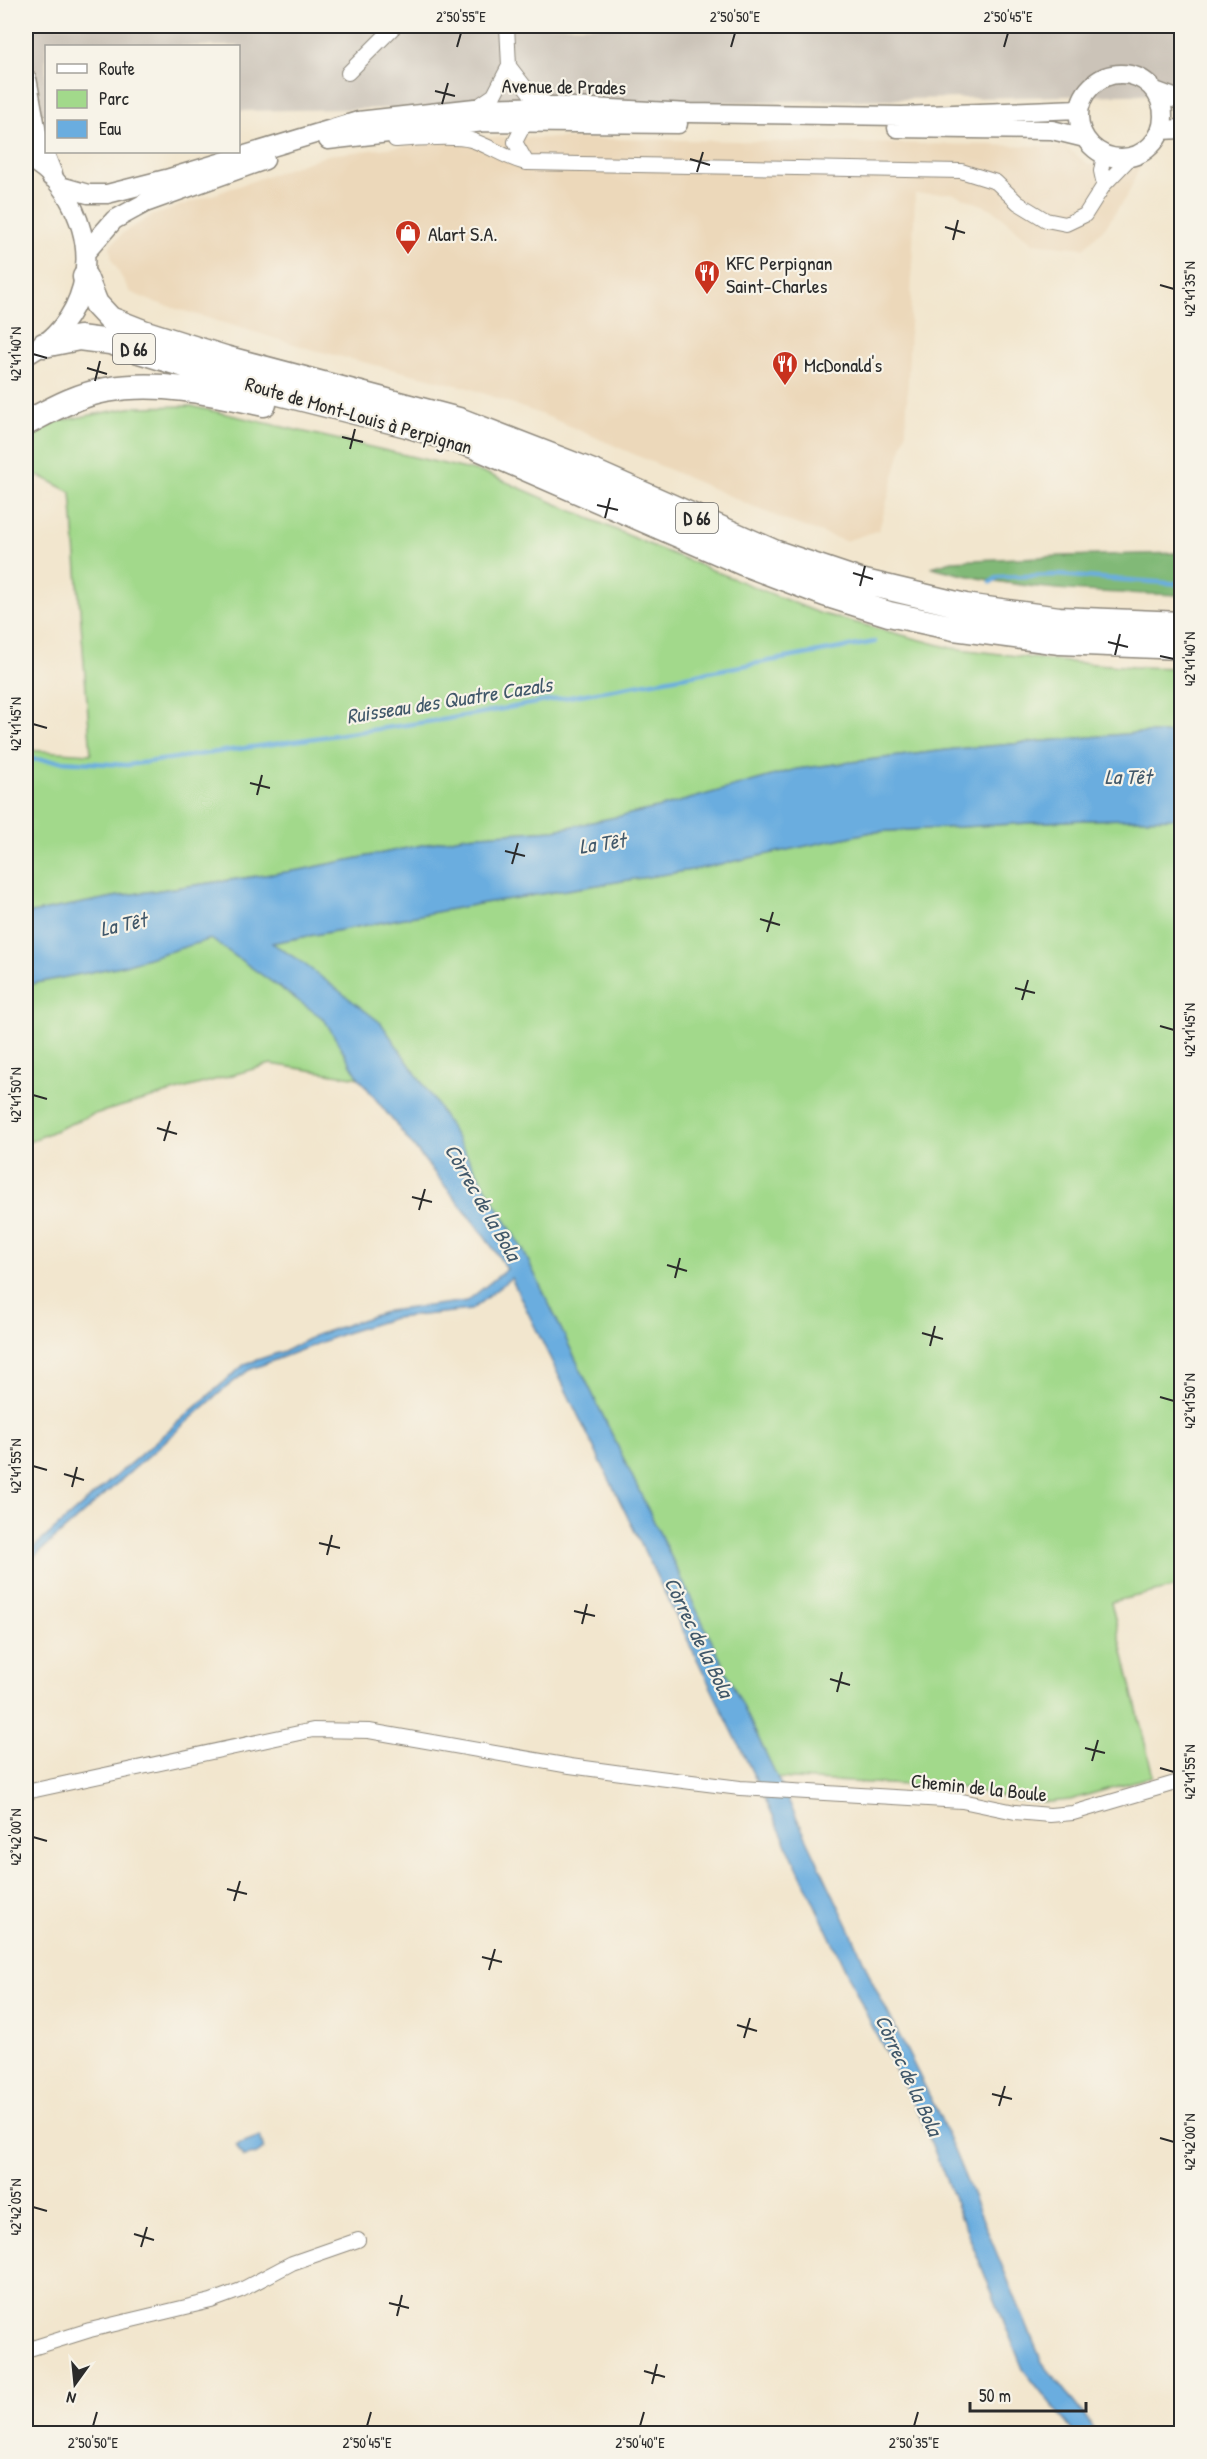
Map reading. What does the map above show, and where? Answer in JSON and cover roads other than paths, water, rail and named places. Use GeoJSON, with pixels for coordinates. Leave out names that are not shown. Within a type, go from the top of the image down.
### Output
{"type":"FeatureCollection","features":[{"type":"Feature","properties":{"kind":"highway","name":"D 66"},"geometry":{"type":"LineString","coordinates":[[85,277],[96,304],[110,319],[223,367]]}},
{"type":"Feature","properties":{"kind":"highway","name":"D 66"},"geometry":{"type":"LineString","coordinates":[[35,350],[79,338],[110,342],[223,367]]}},
{"type":"Feature","properties":{"kind":"highway","name":"Route de Mont-Louis à Perpignan"},"geometry":{"type":"LineString","coordinates":[[223,367],[263,389],[407,425],[474,446],[531,473],[743,563],[825,594],[889,614],[954,628],[1060,642],[1182,647]]}},
{"type":"Feature","properties":{"kind":"highway","name":"Route de Mont-Louis à Perpignan"},"geometry":{"type":"LineString","coordinates":[[223,367],[459,420],[598,474],[774,552],[860,581],[965,606],[1059,619],[1182,624]]}},
{"type":"Feature","properties":{"kind":"highway"},"geometry":{"type":"LineString","coordinates":[[26,423],[65,403],[106,390],[149,387],[204,391],[414,436],[531,473]]}},
{"type":"Feature","properties":{"kind":"main road"},"geometry":{"type":"LineString","coordinates":[[1119,73],[1133,75],[1146,81],[1155,91],[1162,103],[1164,117],[1161,130],[1149,147],[1131,157],[1104,155],[1093,148],[1085,138],[1078,119],[1079,109],[1087,90],[1094,83],[1106,76],[1119,73]]}},
{"type":"Feature","properties":{"kind":"main road"},"geometry":{"type":"LineString","coordinates":[[26,81],[36,136],[56,181],[79,218],[86,252],[85,277],[75,305],[67,319],[35,350]]}},
{"type":"Feature","properties":{"kind":"main road"},"geometry":{"type":"LineString","coordinates":[[1155,91],[1182,101]]}},
{"type":"Feature","properties":{"kind":"main road","name":"Avenue de Prades"},"geometry":{"type":"LineString","coordinates":[[56,181],[87,194],[107,194],[166,179],[358,121],[475,108],[552,106],[690,113],[902,116],[1079,109]]}},
{"type":"Feature","properties":{"kind":"main road","name":"Avenue de Prades"},"geometry":{"type":"LineString","coordinates":[[86,252],[114,220],[145,203],[324,140],[448,124],[526,121],[629,125],[1052,130],[1085,138]]}},
{"type":"Feature","properties":{"kind":"main road"},"geometry":{"type":"LineString","coordinates":[[1161,130],[1182,129]]}},
{"type":"Feature","properties":{"kind":"main road"},"geometry":{"type":"LineString","coordinates":[[26,158],[56,181]]}},
{"type":"Feature","properties":{"kind":"street"},"geometry":{"type":"LineString","coordinates":[[348,73],[395,26]]}},
{"type":"Feature","properties":{"kind":"street"},"geometry":{"type":"LineString","coordinates":[[475,108],[494,95],[509,66],[507,26]]}},
{"type":"Feature","properties":{"kind":"street"},"geometry":{"type":"LineString","coordinates":[[509,66],[532,96],[552,106]]}},
{"type":"Feature","properties":{"kind":"street"},"geometry":{"type":"LineString","coordinates":[[526,121],[515,142],[527,163]]}},
{"type":"Feature","properties":{"kind":"street"},"geometry":{"type":"LineString","coordinates":[[324,140],[468,139],[488,146],[511,160],[527,163],[962,171],[996,182],[1018,202],[1046,220],[1066,224],[1085,215],[1104,185],[1131,157]]}},
{"type":"Feature","properties":{"kind":"street"},"geometry":{"type":"LineString","coordinates":[[1104,155],[1101,171],[1104,185]]}},
{"type":"Feature","properties":{"kind":"street","name":"Chemin de la Boule"},"geometry":{"type":"LineString","coordinates":[[26,1792],[313,1730],[345,1729],[369,1731],[570,1766],[741,1788],[962,1801],[1015,1812],[1050,1815],[1073,1813],[1182,1782]]}},
{"type":"Feature","properties":{"kind":"street"},"geometry":{"type":"LineString","coordinates":[[26,2350],[90,2330],[211,2301],[241,2290],[292,2263],[358,2240]]}},
{"type":"Feature","properties":{"kind":"water","name":"La Têt"},"geometry":{"type":"Polygon","coordinates":[[[1136,733],[1181,733],[1181,818],[1082,820],[872,832],[698,869],[484,903],[272,943],[303,963],[381,1023],[434,1100],[523,1250],[782,1787],[872,1981],[940,2117],[1042,2362],[1098,2433],[1074,2433],[1023,2369],[921,2118],[871,2024],[760,1788],[511,1278],[471,1310],[394,1318],[345,1333],[249,1370],[223,1390],[26,1564],[26,1554],[245,1364],[287,1350],[316,1335],[388,1311],[467,1301],[507,1269],[484,1235],[359,1078],[324,1019],[211,939],[121,966],[26,985],[26,914],[119,896],[300,870],[466,836],[555,830],[658,808],[797,769],[955,749],[1136,733]]]}},
{"type":"Feature","properties":{"kind":"water"},"geometry":{"type":"Polygon","coordinates":[[[260,2136],[264,2149],[255,2155],[243,2157],[236,2145],[260,2136]]]}},
{"type":"Feature","properties":{"kind":"waterway","name":"Ruisseau des Quatre Cazals"},"geometry":{"type":"LineString","coordinates":[[991,582],[998,577],[1057,575],[1182,584]]}},
{"type":"Feature","properties":{"kind":"waterway","name":"Ruisseau des Quatre Cazals"},"geometry":{"type":"LineString","coordinates":[[26,759],[127,765],[447,719],[875,642]]}},
{"type":"Feature","properties":{"kind":"place","name":"Alart S.A."},"geometry":{"type":"Point","coordinates":[408,256]}},
{"type":"Feature","properties":{"kind":"place","name":"KFC Perpignan Saint-Charles"},"geometry":{"type":"Point","coordinates":[707,296]}},
{"type":"Feature","properties":{"kind":"place","name":"McDonald's"},"geometry":{"type":"Point","coordinates":[785,387]}},
{"type":"Feature","properties":{"kind":"water label","name":"Còrrec de la Bola"},"geometry":{"type":"Point","coordinates":[483,1202]}},
{"type":"Feature","properties":{"kind":"water label","name":"Còrrec de la Bola"},"geometry":{"type":"Point","coordinates":[699,1637]}},
{"type":"Feature","properties":{"kind":"water label","name":"Còrrec de la Bola"},"geometry":{"type":"Point","coordinates":[909,2075]}}]}
